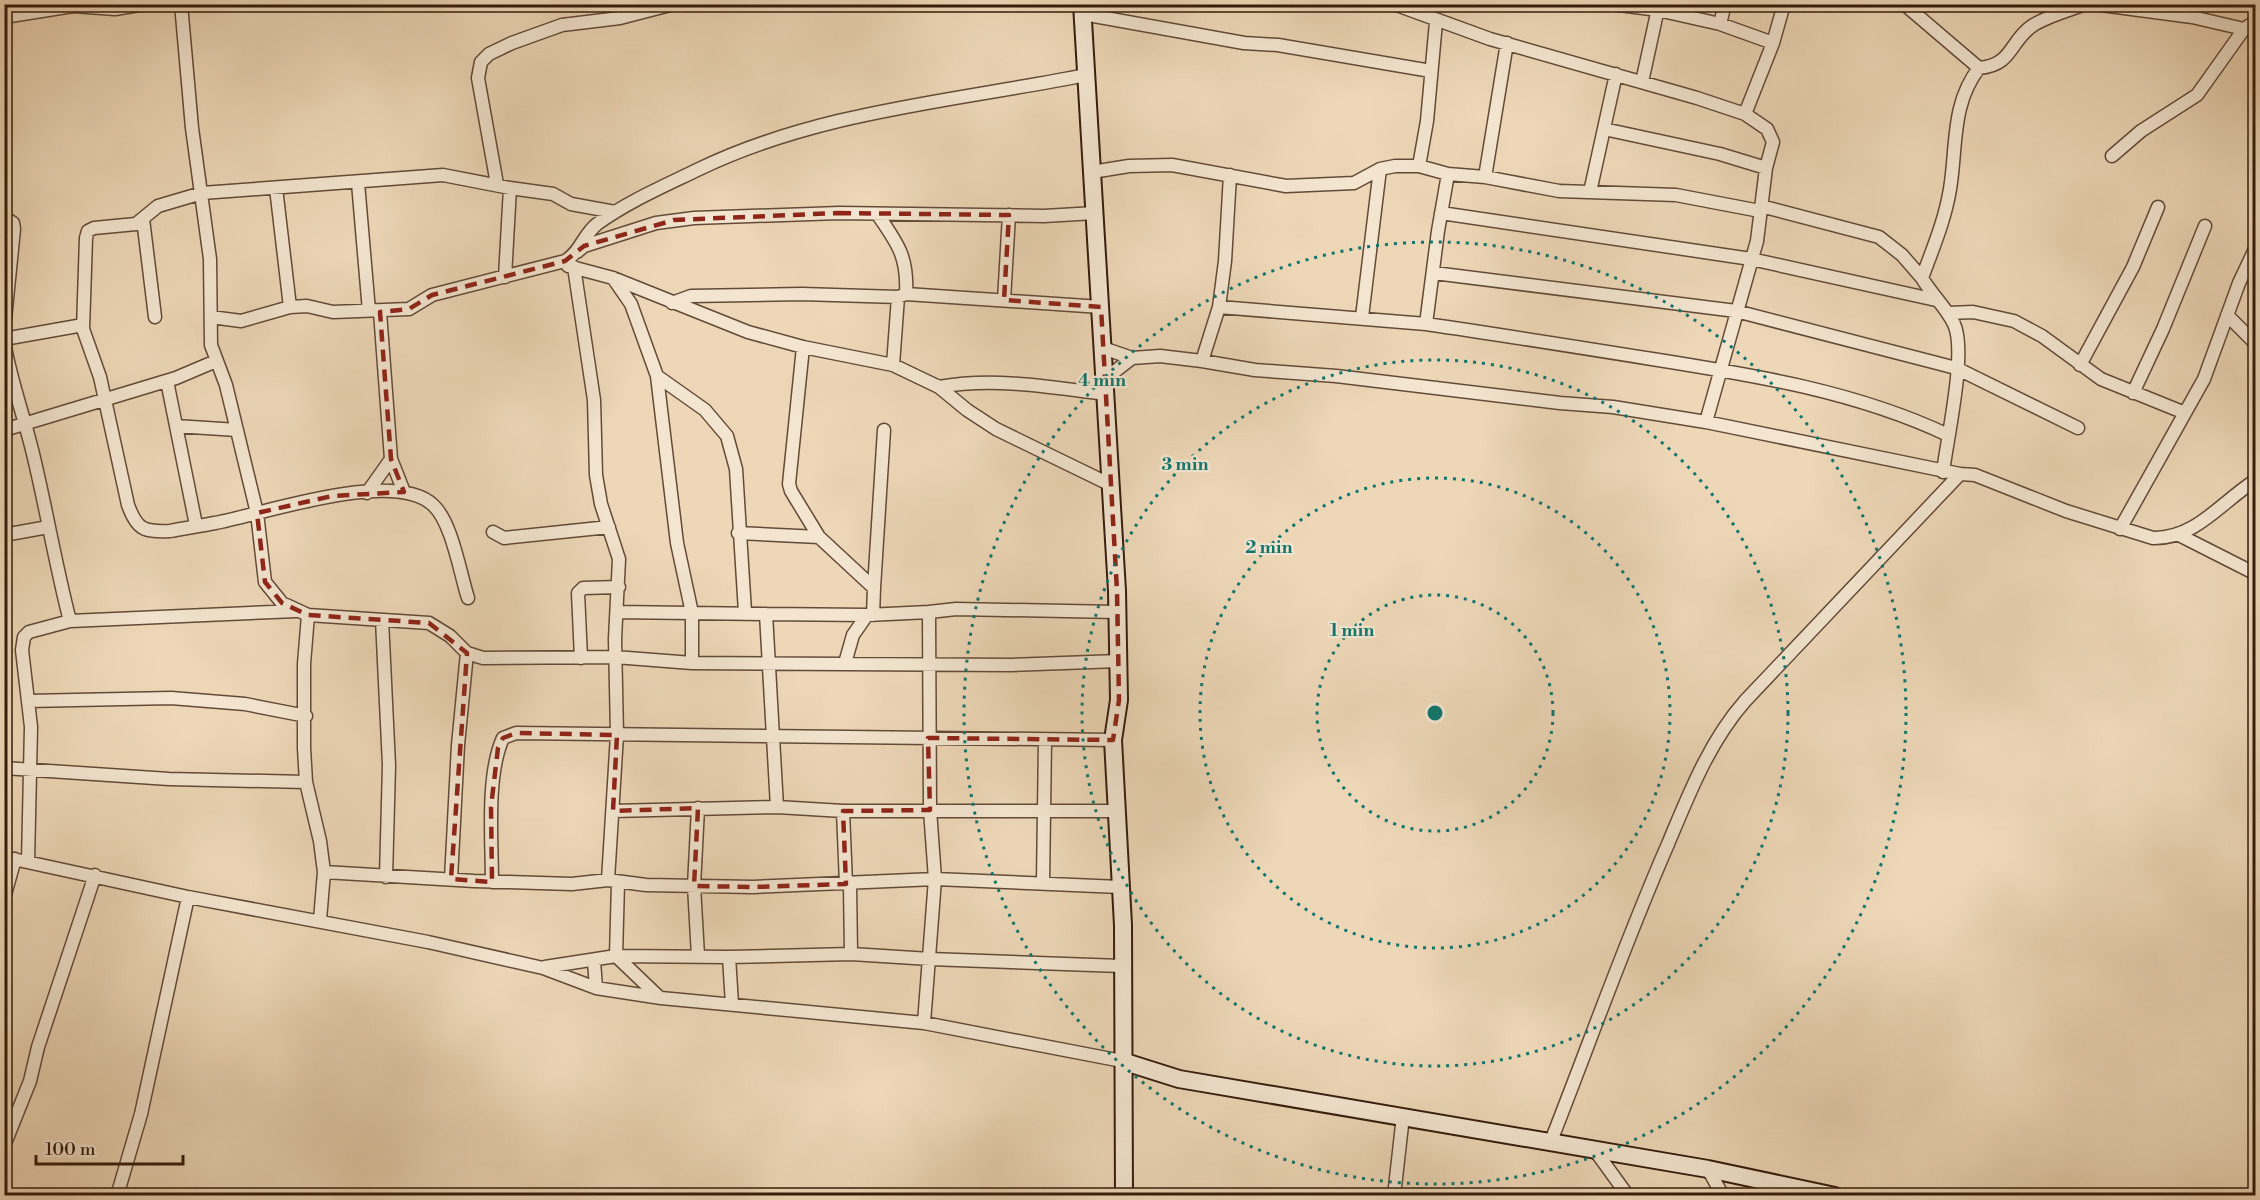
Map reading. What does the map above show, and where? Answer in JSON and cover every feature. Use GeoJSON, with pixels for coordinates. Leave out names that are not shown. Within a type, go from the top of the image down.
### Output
{"type":"FeatureCollection","features":[{"type":"Feature","properties":{"kind":"street"},"geometry":{"type":"LineString","coordinates":[[4,16],[73,6],[115,9],[145,4]]}},
{"type":"Feature","properties":{"kind":"street"},"geometry":{"type":"LineString","coordinates":[[181,4],[191,117],[210,259],[211,345],[226,385],[257,513],[265,582],[282,603],[303,613]]}},
{"type":"Feature","properties":{"kind":"street"},"geometry":{"type":"LineString","coordinates":[[497,184],[478,78],[481,62],[489,54],[512,43],[562,25],[620,18],[674,4]]}},
{"type":"Feature","properties":{"kind":"street"},"geometry":{"type":"LineString","coordinates":[[1394,4],[1436,22],[1745,114],[1772,135],[1773,142],[1766,168],[1757,241],[1706,422]]}},
{"type":"Feature","properties":{"kind":"street"},"geometry":{"type":"LineString","coordinates":[[1612,4],[1658,7],[1720,24],[1773,43]]}},
{"type":"Feature","properties":{"kind":"street"},"geometry":{"type":"LineString","coordinates":[[1720,24],[1725,4]]}},
{"type":"Feature","properties":{"kind":"street"},"geometry":{"type":"LineString","coordinates":[[1745,114],[1773,43],[1784,4]]}},
{"type":"Feature","properties":{"kind":"street"},"geometry":{"type":"LineString","coordinates":[[1904,4],[1978,68],[1994,66],[2003,61],[2032,26],[2085,4]]}},
{"type":"Feature","properties":{"kind":"street"},"geometry":{"type":"LineString","coordinates":[[2094,4],[2192,17],[2244,29]]}},
{"type":"Feature","properties":{"kind":"street"},"geometry":{"type":"LineString","coordinates":[[1642,82],[1658,7]]}},
{"type":"Feature","properties":{"kind":"street"},"geometry":{"type":"LineString","coordinates":[[1124,1196],[1121,966],[1123,926],[1113,741],[1119,699],[1119,661],[1101,307],[1082,9],[1244,43],[1278,45],[1431,71]]}},
{"type":"Feature","properties":{"kind":"street"},"geometry":{"type":"LineString","coordinates":[[2112,156],[2141,131],[2197,95],[2244,29],[2256,21]]}},
{"type":"Feature","properties":{"kind":"street"},"geometry":{"type":"LineString","coordinates":[[1419,166],[1427,121],[1436,22]]}},
{"type":"Feature","properties":{"kind":"street"},"geometry":{"type":"LineString","coordinates":[[1485,177],[1507,43]]}},
{"type":"Feature","properties":{"kind":"street"},"geometry":{"type":"LineString","coordinates":[[1922,278],[1941,231],[1947,204],[1958,113],[1969,83],[1978,68]]}},
{"type":"Feature","properties":{"kind":"street"},"geometry":{"type":"LineString","coordinates":[[1590,192],[1616,74]]}},
{"type":"Feature","properties":{"kind":"street"},"geometry":{"type":"LineString","coordinates":[[577,252],[588,232],[615,212],[743,149],[875,113],[1086,75]]}},
{"type":"Feature","properties":{"kind":"street"},"geometry":{"type":"LineString","coordinates":[[1604,129],[1720,154],[1766,168]]}},
{"type":"Feature","properties":{"kind":"street"},"geometry":{"type":"LineString","coordinates":[[1092,172],[1129,166],[1160,165],[1230,175],[1270,184],[1304,186],[1354,183],[1380,169],[1419,166],[1448,174],[1485,177],[1546,189],[1670,195],[1761,208],[1879,237],[1902,255],[1922,278],[1936,300],[1948,313],[1957,333],[1954,404],[1943,472]]}},
{"type":"Feature","properties":{"kind":"street"},"geometry":{"type":"LineString","coordinates":[[1362,317],[1380,169]]}},
{"type":"Feature","properties":{"kind":"street"},"geometry":{"type":"LineString","coordinates":[[1426,324],[1448,174]]}},
{"type":"Feature","properties":{"kind":"street"},"geometry":{"type":"LineString","coordinates":[[468,598],[441,514],[424,499],[404,492],[317,498],[214,524],[196,525],[170,531],[153,532],[142,528],[134,521],[118,466],[105,399],[82,325],[85,247],[88,231],[101,227],[136,224],[158,206],[202,193],[444,175],[553,194],[571,204],[615,212]]}},
{"type":"Feature","properties":{"kind":"street"},"geometry":{"type":"LineString","coordinates":[[1202,361],[1219,307],[1225,261],[1230,175]]}},
{"type":"Feature","properties":{"kind":"street"},"geometry":{"type":"LineString","coordinates":[[358,183],[391,459],[404,492]]}},
{"type":"Feature","properties":{"kind":"street"},"geometry":{"type":"LineString","coordinates":[[276,188],[290,306]]}},
{"type":"Feature","properties":{"kind":"street"},"geometry":{"type":"LineString","coordinates":[[505,277],[510,188]]}},
{"type":"Feature","properties":{"kind":"street"},"geometry":{"type":"LineString","coordinates":[[2080,364],[2120,292],[2158,207]]}},
{"type":"Feature","properties":{"kind":"street"},"geometry":{"type":"LineString","coordinates":[[211,317],[241,321],[290,306],[307,306],[333,312],[409,309],[432,295],[559,262],[570,258],[584,246],[642,227],[674,220],[753,215],[1095,213]]}},
{"type":"Feature","properties":{"kind":"street"},"geometry":{"type":"LineString","coordinates":[[1441,213],[1751,259],[1936,300]]}},
{"type":"Feature","properties":{"kind":"street"},"geometry":{"type":"LineString","coordinates":[[878,215],[903,254],[907,274],[893,365]]}},
{"type":"Feature","properties":{"kind":"street"},"geometry":{"type":"LineString","coordinates":[[1004,300],[1009,215]]}},
{"type":"Feature","properties":{"kind":"street"},"geometry":{"type":"LineString","coordinates":[[4,217],[13,223],[14,229],[4,329]]}},
{"type":"Feature","properties":{"kind":"street"},"geometry":{"type":"LineString","coordinates":[[143,219],[155,317]]}},
{"type":"Feature","properties":{"kind":"street"},"geometry":{"type":"LineString","coordinates":[[2133,393],[2163,329],[2205,226]]}},
{"type":"Feature","properties":{"kind":"street"},"geometry":{"type":"LineString","coordinates":[[2120,529],[2185,413],[2210,363],[2227,315],[2256,248]]}},
{"type":"Feature","properties":{"kind":"street"},"geometry":{"type":"LineString","coordinates":[[559,262],[613,278],[736,328],[803,347],[893,365],[939,387],[996,429],[1109,484]]}},
{"type":"Feature","properties":{"kind":"street"},"geometry":{"type":"LineString","coordinates":[[574,267],[594,400],[596,475],[618,559],[619,587],[615,657],[617,735],[613,811],[616,956],[661,998]]}},
{"type":"Feature","properties":{"kind":"street"},"geometry":{"type":"LineString","coordinates":[[1434,273],[1736,311],[1956,368],[2078,428]]}},
{"type":"Feature","properties":{"kind":"street"},"geometry":{"type":"LineString","coordinates":[[613,278],[631,304],[657,376],[677,543],[692,613],[692,663]]}},
{"type":"Feature","properties":{"kind":"street"},"geometry":{"type":"LineString","coordinates":[[672,303],[685,297],[802,294],[1004,300],[1101,307]]}},
{"type":"Feature","properties":{"kind":"street"},"geometry":{"type":"LineString","coordinates":[[1219,307],[1426,324],[1722,370],[1865,401],[1905,415],[1948,435]]}},
{"type":"Feature","properties":{"kind":"street"},"geometry":{"type":"LineString","coordinates":[[1948,313],[1973,312],[2013,321],[2042,336],[2101,379],[2185,413]]}},
{"type":"Feature","properties":{"kind":"street"},"geometry":{"type":"LineString","coordinates":[[2227,315],[2256,344]]}},
{"type":"Feature","properties":{"kind":"street"},"geometry":{"type":"LineString","coordinates":[[70,621],[34,456],[12,384],[4,340],[82,325]]}},
{"type":"Feature","properties":{"kind":"street"},"geometry":{"type":"LineString","coordinates":[[803,347],[789,484],[791,491],[819,537],[874,588]]}},
{"type":"Feature","properties":{"kind":"street"},"geometry":{"type":"LineString","coordinates":[[1103,348],[1132,358],[1160,356],[1255,370],[1336,376],[1560,404],[1613,407],[1706,422],[1943,472],[1975,475],[2066,511],[2153,538],[2179,535],[2202,522],[2256,480]]}},
{"type":"Feature","properties":{"kind":"street"},"geometry":{"type":"LineString","coordinates":[[939,387],[968,383],[1105,387],[1132,358]]}},
{"type":"Feature","properties":{"kind":"street"},"geometry":{"type":"LineString","coordinates":[[4,430],[167,381],[216,361]]}},
{"type":"Feature","properties":{"kind":"street"},"geometry":{"type":"LineString","coordinates":[[657,376],[705,410],[727,436],[736,469],[738,533],[745,612]]}},
{"type":"Feature","properties":{"kind":"street"},"geometry":{"type":"LineString","coordinates":[[167,381],[196,525]]}},
{"type":"Feature","properties":{"kind":"street"},"geometry":{"type":"LineString","coordinates":[[176,426],[237,430]]}},
{"type":"Feature","properties":{"kind":"street"},"geometry":{"type":"LineString","coordinates":[[844,663],[853,635],[870,615],[874,588],[884,429]]}},
{"type":"Feature","properties":{"kind":"street"},"geometry":{"type":"LineString","coordinates":[[367,493],[391,459]]}},
{"type":"Feature","properties":{"kind":"street"},"geometry":{"type":"LineString","coordinates":[[1551,1142],[1644,898],[1706,759],[1719,736],[1745,701],[1960,474]]}},
{"type":"Feature","properties":{"kind":"street"},"geometry":{"type":"LineString","coordinates":[[4,535],[48,527]]}},
{"type":"Feature","properties":{"kind":"street"},"geometry":{"type":"LineString","coordinates":[[493,532],[504,538],[609,527]]}},
{"type":"Feature","properties":{"kind":"street"},"geometry":{"type":"LineString","coordinates":[[738,533],[819,537]]}},
{"type":"Feature","properties":{"kind":"street"},"geometry":{"type":"LineString","coordinates":[[2179,535],[2256,574]]}},
{"type":"Feature","properties":{"kind":"street"},"geometry":{"type":"LineString","coordinates":[[581,657],[578,593],[583,588],[619,587]]}},
{"type":"Feature","properties":{"kind":"street"},"geometry":{"type":"LineString","coordinates":[[617,612],[870,615],[956,609],[1117,612]]}},
{"type":"Feature","properties":{"kind":"street"},"geometry":{"type":"LineString","coordinates":[[924,1023],[935,879],[928,738],[929,612]]}},
{"type":"Feature","properties":{"kind":"street"},"geometry":{"type":"LineString","coordinates":[[303,613],[306,782],[320,841],[324,872],[320,920]]}},
{"type":"Feature","properties":{"kind":"street"},"geometry":{"type":"LineString","coordinates":[[28,862],[30,769],[28,701],[21,650],[24,637],[29,632],[70,621],[303,613],[429,623],[450,636],[467,653],[483,658],[615,657],[692,663],[1049,664],[1119,661]]}},
{"type":"Feature","properties":{"kind":"street"},"geometry":{"type":"LineString","coordinates":[[766,614],[771,738],[777,807]]}},
{"type":"Feature","properties":{"kind":"street"},"geometry":{"type":"LineString","coordinates":[[382,620],[389,765],[386,877]]}},
{"type":"Feature","properties":{"kind":"street"},"geometry":{"type":"LineString","coordinates":[[451,879],[458,745],[467,653]]}},
{"type":"Feature","properties":{"kind":"street"},"geometry":{"type":"LineString","coordinates":[[28,701],[171,698],[245,704],[306,716]]}},
{"type":"Feature","properties":{"kind":"street"},"geometry":{"type":"LineString","coordinates":[[492,882],[492,807],[498,747],[502,738],[516,733],[1113,741]]}},
{"type":"Feature","properties":{"kind":"street"},"geometry":{"type":"LineString","coordinates":[[1043,883],[1045,740]]}},
{"type":"Feature","properties":{"kind":"street"},"geometry":{"type":"LineString","coordinates":[[4,768],[169,779],[306,782]]}},
{"type":"Feature","properties":{"kind":"street"},"geometry":{"type":"LineString","coordinates":[[613,811],[777,807],[843,811],[1117,811]]}},
{"type":"Feature","properties":{"kind":"street"},"geometry":{"type":"LineString","coordinates":[[698,808],[694,886],[698,956]]}},
{"type":"Feature","properties":{"kind":"street"},"geometry":{"type":"LineString","coordinates":[[843,811],[851,954]]}},
{"type":"Feature","properties":{"kind":"street"},"geometry":{"type":"LineString","coordinates":[[4,898],[10,858],[188,897],[320,920],[543,968],[596,988],[661,998],[924,1023],[1122,1061],[1179,1079],[1708,1169],[1825,1195]]}},
{"type":"Feature","properties":{"kind":"street"},"geometry":{"type":"LineString","coordinates":[[324,872],[386,877],[572,884],[613,882],[694,886],[848,884],[935,879],[1120,887]]}},
{"type":"Feature","properties":{"kind":"street"},"geometry":{"type":"LineString","coordinates":[[4,1146],[30,1081],[38,1047],[95,875]]}},
{"type":"Feature","properties":{"kind":"street"},"geometry":{"type":"LineString","coordinates":[[117,1196],[141,1114],[188,897]]}},
{"type":"Feature","properties":{"kind":"street"},"geometry":{"type":"LineString","coordinates":[[543,968],[616,956],[729,957],[851,954],[1121,966]]}},
{"type":"Feature","properties":{"kind":"street"},"geometry":{"type":"LineString","coordinates":[[729,957],[732,1004]]}},
{"type":"Feature","properties":{"kind":"street"},"geometry":{"type":"LineString","coordinates":[[594,961],[596,988]]}},
{"type":"Feature","properties":{"kind":"street"},"geometry":{"type":"LineString","coordinates":[[1394,1196],[1403,1116]]}},
{"type":"Feature","properties":{"kind":"street"},"geometry":{"type":"LineString","coordinates":[[1594,1149],[1628,1196]]}},
{"type":"Feature","properties":{"kind":"street"},"geometry":{"type":"LineString","coordinates":[[1708,1169],[1723,1196]]}},
{"type":"Feature","properties":{"kind":"highlighted area"},"geometry":{"type":"Polygon","coordinates":[[[839,213],[1009,215],[1004,300],[1101,307],[1117,591],[1119,700],[1113,740],[928,738],[930,810],[843,811],[846,884],[753,887],[694,886],[698,808],[613,811],[617,735],[516,733],[503,738],[498,748],[491,807],[492,882],[451,879],[467,653],[429,623],[308,615],[282,603],[265,582],[257,513],[332,496],[404,492],[391,459],[380,312],[409,309],[432,295],[565,261],[584,246],[674,220],[839,213]]]}}]}
